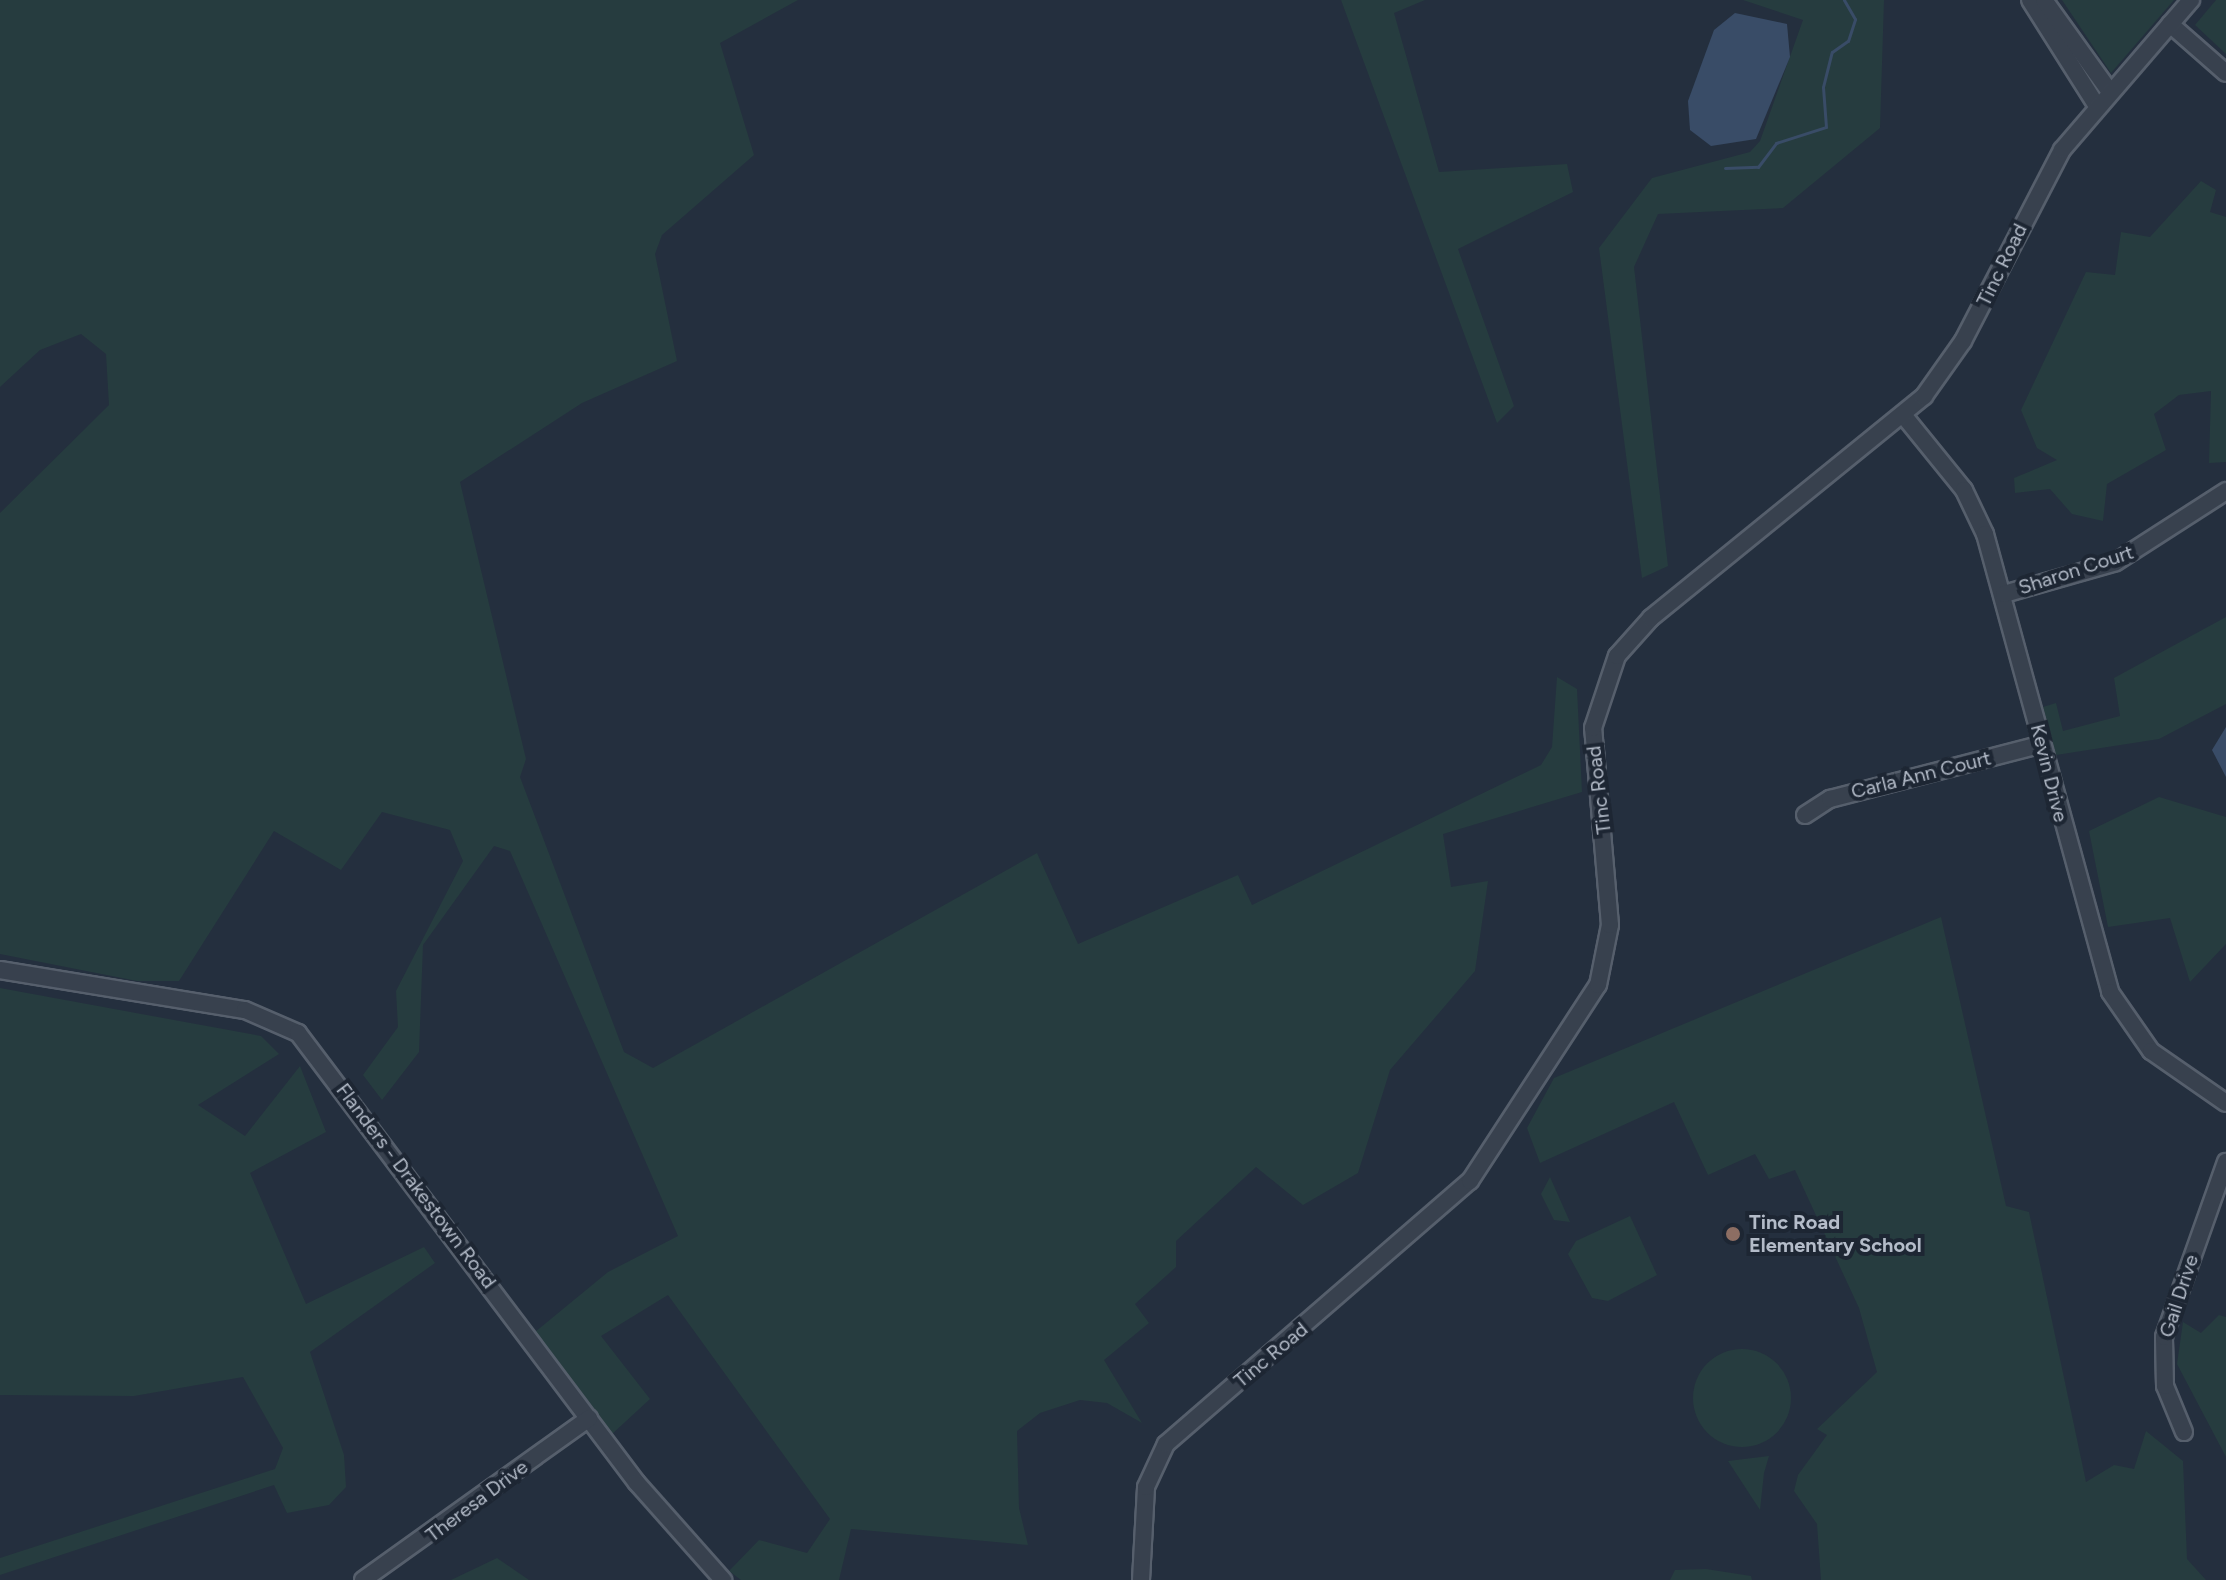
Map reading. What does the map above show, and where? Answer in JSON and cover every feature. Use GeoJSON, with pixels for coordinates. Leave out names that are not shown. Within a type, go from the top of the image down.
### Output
{"type":"FeatureCollection","features":[{"type":"Feature","properties":{"kind":"street"},"geometry":{"type":"LineString","coordinates":[[2030,0],[2097,106]]}},
{"type":"Feature","properties":{"kind":"street"},"geometry":{"type":"LineString","coordinates":[[2044,0],[2110,92]]}},
{"type":"Feature","properties":{"kind":"street","name":"Tinc Road"},"geometry":{"type":"LineString","coordinates":[[1141,1580],[1146,1487],[1166,1444],[1464,1188],[1511,1128],[1598,985],[1610,925],[1592,734],[1617,656],[1651,618],[1904,416],[1957,353],[2053,164],[2097,106],[2191,0]]}},
{"type":"Feature","properties":{"kind":"street"},"geometry":{"type":"LineString","coordinates":[[2170,24],[2226,73]]}},
{"type":"Feature","properties":{"kind":"street","name":"Kevin Drive"},"geometry":{"type":"LineString","coordinates":[[1904,416],[1964,490],[2004,594],[2110,992],[2151,1051],[2226,1103]]}},
{"type":"Feature","properties":{"kind":"street","name":"Sharon Court"},"geometry":{"type":"LineString","coordinates":[[2004,594],[2125,557],[2226,491]]}},
{"type":"Feature","properties":{"kind":"street","name":"Carla Ann Court"},"geometry":{"type":"LineString","coordinates":[[1805,815],[1830,799],[2042,744]]}},
{"type":"Feature","properties":{"kind":"street","name":"Flanders - Drakestown Road"},"geometry":{"type":"LineString","coordinates":[[0,970],[245,1010],[294,1031],[589,1418],[723,1580]]}},
{"type":"Feature","properties":{"kind":"street","name":"Gail Drive"},"geometry":{"type":"LineString","coordinates":[[2184,1432],[2165,1386],[2164,1337],[2226,1162]]}},
{"type":"Feature","properties":{"kind":"street","name":"Theresa Drive"},"geometry":{"type":"LineString","coordinates":[[363,1580],[589,1418]]}},
{"type":"Feature","properties":{"kind":"green space"},"geometry":{"type":"Polygon","coordinates":[[[0,0],[798,0],[720,43],[754,155],[662,235],[655,254],[677,361],[582,403],[460,482],[526,759],[520,777],[624,1052],[653,1068],[1037,853],[1078,944],[1238,875],[1252,905],[1541,765],[1552,747],[1557,677],[1577,689],[1582,792],[1443,834],[1451,887],[1488,881],[1475,971],[1390,1070],[1358,1173],[1303,1205],[1256,1167],[1176,1241],[1176,1267],[1135,1304],[1149,1323],[1104,1360],[1142,1423],[1107,1403],[1080,1400],[1040,1413],[1017,1431],[1019,1508],[1028,1545],[851,1529],[839,1580],[741,1580],[729,1571],[759,1540],[807,1553],[830,1519],[668,1295],[601,1336],[650,1399],[611,1435],[535,1332],[608,1272],[678,1236],[510,851],[494,846],[423,945],[419,1052],[382,1100],[363,1075],[398,1027],[396,991],[463,861],[450,830],[382,812],[341,870],[274,831],[179,981],[137,981],[0,954],[0,513],[109,405],[106,354],[81,334],[40,350],[0,387],[0,0]]]}},
{"type":"Feature","properties":{"kind":"green space"},"geometry":{"type":"Polygon","coordinates":[[[1341,0],[1425,0],[1394,13],[1439,172],[1567,164],[1573,192],[1458,249],[1514,406],[1497,423],[1341,0]]]}},
{"type":"Feature","properties":{"kind":"green space"},"geometry":{"type":"Polygon","coordinates":[[[1743,0],[1884,0],[1880,128],[1783,208],[1658,214],[1634,267],[1668,566],[1642,578],[1599,248],[1652,178],[1750,152],[1760,141],[1803,20],[1743,0]]]}},
{"type":"Feature","properties":{"kind":"green space"},"geometry":{"type":"Polygon","coordinates":[[[2062,0],[2174,0],[2111,73],[2062,0]]]}},
{"type":"Feature","properties":{"kind":"green space"},"geometry":{"type":"Polygon","coordinates":[[[2216,0],[2226,0],[2226,54],[2195,25],[2216,0]]]}},
{"type":"Feature","properties":{"kind":"green space"},"geometry":{"type":"Polygon","coordinates":[[[2201,181],[2216,190],[2210,212],[2226,217],[2226,462],[2209,463],[2211,391],[2179,395],[2154,414],[2166,450],[2107,484],[2103,521],[2072,514],[2050,489],[2015,493],[2014,478],[2057,460],[2037,448],[2021,410],[2086,272],[2115,275],[2121,232],[2150,237],[2201,181]]]}},
{"type":"Feature","properties":{"kind":"green space"},"geometry":{"type":"Polygon","coordinates":[[[2226,617],[2226,704],[2159,739],[2056,755],[2043,707],[2056,703],[2063,731],[2120,716],[2114,678],[2226,617]]]}},
{"type":"Feature","properties":{"kind":"green space"},"geometry":{"type":"Polygon","coordinates":[[[2159,797],[2226,817],[2226,944],[2190,982],[2170,918],[2108,927],[2089,831],[2159,797]]]}},
{"type":"Feature","properties":{"kind":"green space"},"geometry":{"type":"Polygon","coordinates":[[[1941,917],[2006,1206],[2029,1212],[2086,1482],[2114,1465],[2134,1469],[2146,1431],[2183,1461],[2187,1559],[2206,1580],[1821,1580],[1817,1524],[1794,1491],[1798,1475],[1827,1435],[1817,1429],[1877,1372],[1859,1308],[1795,1170],[1769,1179],[1755,1154],[1708,1175],[1674,1102],[1540,1163],[1527,1128],[1554,1078],[1941,917]]]}},
{"type":"Feature","properties":{"kind":"green space"},"geometry":{"type":"Polygon","coordinates":[[[0,988],[261,1036],[279,1054],[198,1105],[245,1136],[300,1066],[326,1132],[250,1173],[306,1304],[424,1247],[435,1263],[310,1352],[344,1455],[346,1487],[329,1505],[287,1513],[274,1485],[0,1575],[0,1558],[275,1469],[283,1448],[243,1377],[134,1396],[0,1395],[0,988]]]}},
{"type":"Feature","properties":{"kind":"green space"},"geometry":{"type":"Polygon","coordinates":[[[1550,1177],[1570,1222],[1554,1220],[1541,1194],[1550,1177]]]}},
{"type":"Feature","properties":{"kind":"green space"},"geometry":{"type":"Polygon","coordinates":[[[1630,1216],[1657,1275],[1608,1301],[1592,1298],[1568,1254],[1576,1241],[1630,1216]]]}},
{"type":"Feature","properties":{"kind":"green space"},"geometry":{"type":"Polygon","coordinates":[[[2219,1315],[2226,1317],[2226,1457],[2177,1364],[2183,1322],[2201,1333],[2219,1315]]]}},
{"type":"Feature","properties":{"kind":"green space"},"geometry":{"type":"Polygon","coordinates":[[[1742,1349],[1761,1352],[1777,1363],[1788,1379],[1791,1398],[1788,1417],[1777,1433],[1761,1444],[1742,1447],[1723,1444],[1707,1433],[1696,1417],[1693,1398],[1696,1379],[1707,1363],[1723,1352],[1742,1349]]]}},
{"type":"Feature","properties":{"kind":"green space"},"geometry":{"type":"Polygon","coordinates":[[[1769,1456],[1764,1473],[1760,1510],[1728,1461],[1769,1456]]]}},
{"type":"Feature","properties":{"kind":"green space"},"geometry":{"type":"Polygon","coordinates":[[[497,1558],[529,1580],[451,1580],[497,1558]]]}},
{"type":"Feature","properties":{"kind":"green space"},"geometry":{"type":"Polygon","coordinates":[[[1706,1569],[1751,1576],[1752,1580],[1670,1580],[1675,1570],[1706,1569]]]}},
{"type":"Feature","properties":{"kind":"water"},"geometry":{"type":"Polygon","coordinates":[[[1735,13],[1787,24],[1790,57],[1756,139],[1711,146],[1690,130],[1688,101],[1714,30],[1735,13]]]}},
{"type":"Feature","properties":{"kind":"water"},"geometry":{"type":"Polygon","coordinates":[[[2226,727],[2226,777],[2212,750],[2226,727]]]}},
{"type":"Feature","properties":{"kind":"waterway"},"geometry":{"type":"LineString","coordinates":[[1725,168],[1758,167],[1776,143],[1826,127],[1823,87],[1832,52],[1848,41],[1855,19],[1844,0]]}},
{"type":"Feature","properties":{"kind":"place","name":"Tinc Road Elementary School"},"geometry":{"type":"Point","coordinates":[1733,1234]}}]}
